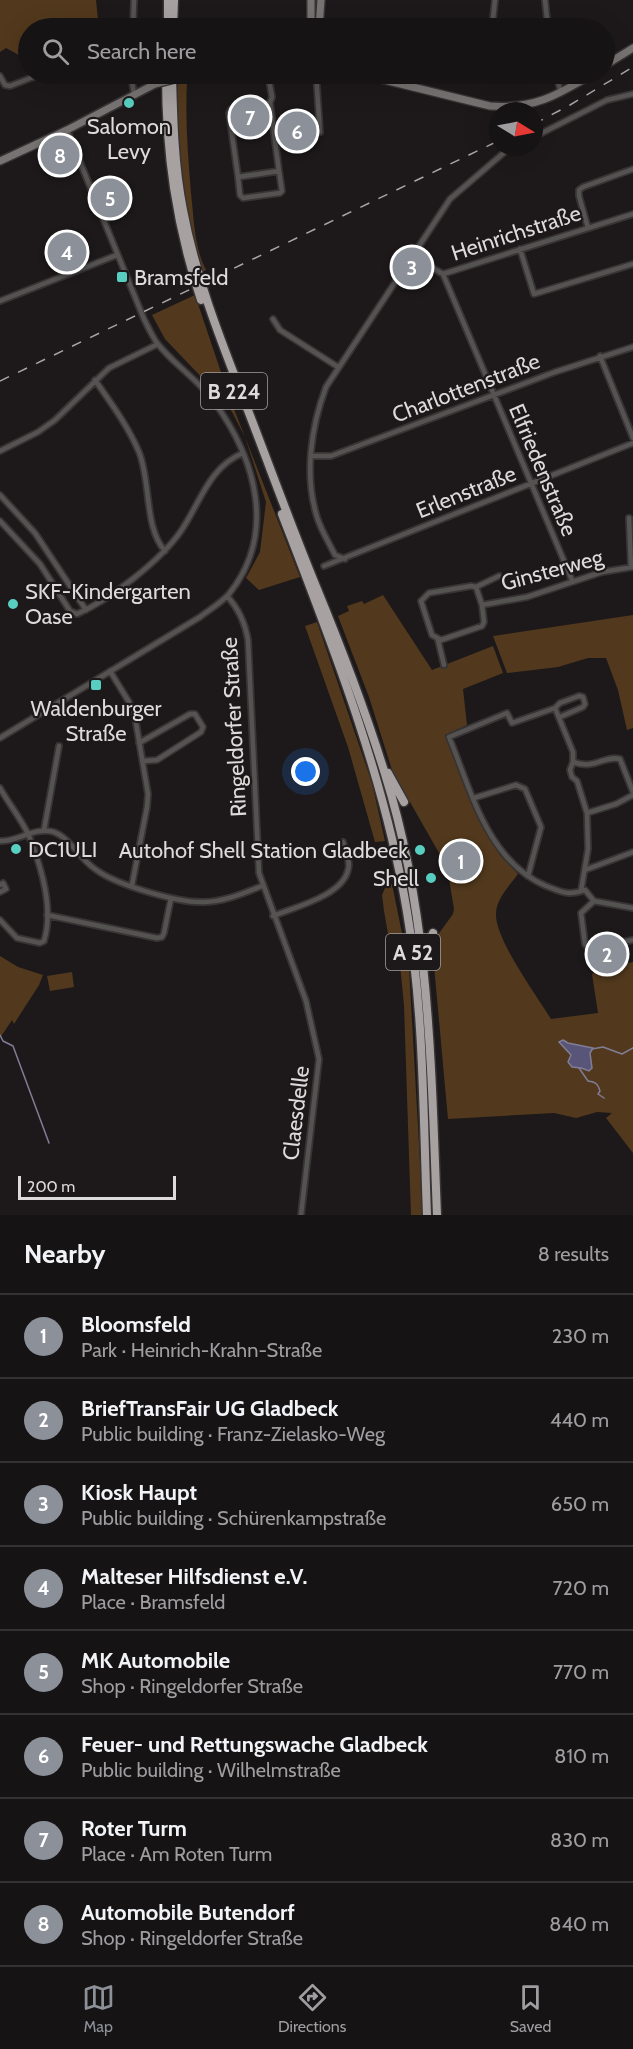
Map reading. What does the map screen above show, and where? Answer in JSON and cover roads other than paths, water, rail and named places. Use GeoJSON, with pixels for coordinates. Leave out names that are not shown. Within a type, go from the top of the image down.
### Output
{"type":"FeatureCollection","features":[{"type":"Feature","properties":{"kind":"highway"},"geometry":{"type":"LineString","coordinates":[[168,0],[168,18]]}},
{"type":"Feature","properties":{"kind":"highway"},"geometry":{"type":"LineString","coordinates":[[173,18],[174,0]]}},
{"type":"Feature","properties":{"kind":"highway","name":"B 224"},"geometry":{"type":"LineString","coordinates":[[166,84],[172,184],[188,262],[221,356],[354,694]]}},
{"type":"Feature","properties":{"kind":"highway","name":"B 224"},"geometry":{"type":"LineString","coordinates":[[172,84],[173,134],[177,168],[194,260],[226,353],[354,694]]}},
{"type":"Feature","properties":{"kind":"highway","name":"A 52"},"geometry":{"type":"LineString","coordinates":[[354,694],[382,764],[409,869],[419,928],[427,987],[437,1215]]}},
{"type":"Feature","properties":{"kind":"highway","name":"A 52"},"geometry":{"type":"LineString","coordinates":[[354,694],[399,870],[411,935],[420,1038],[427,1215]]}},
{"type":"Feature","properties":{"kind":"highway"},"geometry":{"type":"LineString","coordinates":[[382,764],[404,802]]}},
{"type":"Feature","properties":{"kind":"highway"},"geometry":{"type":"LineString","coordinates":[[427,987],[429,943],[433,933]]}},
{"type":"Feature","properties":{"kind":"street"},"geometry":{"type":"LineString","coordinates":[[133,18],[134,0]]}},
{"type":"Feature","properties":{"kind":"street"},"geometry":{"type":"LineString","coordinates":[[311,0],[311,18]]}},
{"type":"Feature","properties":{"kind":"street"},"geometry":{"type":"LineString","coordinates":[[320,18],[321,0]]}},
{"type":"Feature","properties":{"kind":"street"},"geometry":{"type":"LineString","coordinates":[[493,18],[495,0]]}},
{"type":"Feature","properties":{"kind":"street"},"geometry":{"type":"LineString","coordinates":[[545,0],[547,18]]}},
{"type":"Feature","properties":{"kind":"street"},"geometry":{"type":"LineString","coordinates":[[615,60],[633,48]]}},
{"type":"Feature","properties":{"kind":"street"},"geometry":{"type":"LineString","coordinates":[[0,76],[5,85],[18,83]]}},
{"type":"Feature","properties":{"kind":"street"},"geometry":{"type":"LineString","coordinates":[[132,84],[134,95]]}},
{"type":"Feature","properties":{"kind":"street"},"geometry":{"type":"LineString","coordinates":[[0,161],[67,130],[155,84]]}},
{"type":"Feature","properties":{"kind":"street"},"geometry":{"type":"LineString","coordinates":[[270,84],[272,97],[270,103],[282,191],[243,198],[240,195],[229,112],[231,109],[270,103]]}},
{"type":"Feature","properties":{"kind":"street"},"geometry":{"type":"LineString","coordinates":[[317,84],[320,132]]}},
{"type":"Feature","properties":{"kind":"street"},"geometry":{"type":"LineString","coordinates":[[401,84],[490,106],[510,108],[528,105],[561,93],[576,84]]}},
{"type":"Feature","properties":{"kind":"street"},"geometry":{"type":"LineString","coordinates":[[559,84],[561,93]]}},
{"type":"Feature","properties":{"kind":"street"},"geometry":{"type":"LineString","coordinates":[[543,132],[607,100],[633,94]]}},
{"type":"Feature","properties":{"kind":"street"},"geometry":{"type":"LineString","coordinates":[[0,738],[200,617],[227,596],[251,557],[255,535],[256,496],[243,453],[215,403],[158,344],[144,319],[67,130]]}},
{"type":"Feature","properties":{"kind":"street"},"geometry":{"type":"LineString","coordinates":[[345,559],[335,555],[318,518],[311,481],[311,456],[319,406],[326,387],[450,199],[500,156]]}},
{"type":"Feature","properties":{"kind":"street"},"geometry":{"type":"LineString","coordinates":[[588,228],[579,190],[633,169]]}},
{"type":"Feature","properties":{"kind":"street"},"geometry":{"type":"LineString","coordinates":[[238,177],[279,171]]}},
{"type":"Feature","properties":{"kind":"street","name":"Heinrichstraße"},"geometry":{"type":"LineString","coordinates":[[412,256],[443,274],[633,214]]}},
{"type":"Feature","properties":{"kind":"street"},"geometry":{"type":"LineString","coordinates":[[520,249],[534,294],[633,264]]}},
{"type":"Feature","properties":{"kind":"street"},"geometry":{"type":"LineString","coordinates":[[0,301],[117,255]]}},
{"type":"Feature","properties":{"kind":"street","name":"Elfriedenstraße"},"geometry":{"type":"LineString","coordinates":[[443,274],[572,580]]}},
{"type":"Feature","properties":{"kind":"street"},"geometry":{"type":"LineString","coordinates":[[273,320],[280,330],[338,367]]}},
{"type":"Feature","properties":{"kind":"street"},"geometry":{"type":"LineString","coordinates":[[0,451],[38,432],[55,420],[109,368],[158,344]]}},
{"type":"Feature","properties":{"kind":"street","name":"Charlottenstraße"},"geometry":{"type":"LineString","coordinates":[[311,456],[331,456],[600,356],[633,347]]}},
{"type":"Feature","properties":{"kind":"street"},"geometry":{"type":"LineString","coordinates":[[600,356],[633,438]]}},
{"type":"Feature","properties":{"kind":"street"},"geometry":{"type":"LineString","coordinates":[[95,380],[125,424],[140,453],[158,543],[165,551]]}},
{"type":"Feature","properties":{"kind":"street","name":"Erlenstraße"},"geometry":{"type":"LineString","coordinates":[[324,566],[633,443]]}},
{"type":"Feature","properties":{"kind":"street"},"geometry":{"type":"LineString","coordinates":[[0,520],[40,564],[70,612],[77,614],[147,567],[165,551],[181,531],[214,474],[232,458],[243,453]]}},
{"type":"Feature","properties":{"kind":"street"},"geometry":{"type":"LineString","coordinates":[[0,495],[35,533],[86,610]]}},
{"type":"Feature","properties":{"kind":"street","name":"Ginsterweg"},"geometry":{"type":"LineString","coordinates":[[482,605],[527,597],[572,580],[632,567],[629,518]]}},
{"type":"Feature","properties":{"kind":"street","name":"Ginsterweg"},"geometry":{"type":"LineString","coordinates":[[444,665],[438,639],[432,635],[421,604],[423,597],[429,593],[447,589],[476,587],[499,576]]}},
{"type":"Feature","properties":{"kind":"street","name":"Ginsterweg"},"geometry":{"type":"LineString","coordinates":[[438,639],[482,626],[484,622],[482,605],[476,587]]}},
{"type":"Feature","properties":{"kind":"street","name":"Ringeldorfer Straße"},"geometry":{"type":"LineString","coordinates":[[227,596],[237,607],[245,624],[248,640],[257,861],[262,886],[286,948]]}},
{"type":"Feature","properties":{"kind":"street"},"geometry":{"type":"LineString","coordinates":[[110,671],[129,702],[135,717],[148,794],[132,885]]}},
{"type":"Feature","properties":{"kind":"street"},"geometry":{"type":"LineString","coordinates":[[560,717],[583,707],[585,704],[583,697],[579,696],[560,703],[555,708],[512,723],[507,713],[449,737],[474,798],[501,852],[519,871],[548,887],[573,895],[585,890],[594,901],[633,908]]}},
{"type":"Feature","properties":{"kind":"street"},"geometry":{"type":"LineString","coordinates":[[555,708],[573,752],[570,770],[572,777],[577,781],[588,813],[588,842],[581,891]]}},
{"type":"Feature","properties":{"kind":"street"},"geometry":{"type":"LineString","coordinates":[[139,743],[190,714],[195,714],[203,727],[201,732],[157,760],[143,761]]}},
{"type":"Feature","properties":{"kind":"street"},"geometry":{"type":"LineString","coordinates":[[44,830],[59,746]]}},
{"type":"Feature","properties":{"kind":"street"},"geometry":{"type":"LineString","coordinates":[[573,762],[586,767],[614,758],[620,759],[633,793],[616,804],[588,813]]}},
{"type":"Feature","properties":{"kind":"street"},"geometry":{"type":"LineString","coordinates":[[474,798],[516,785],[525,789],[541,826],[528,876]]}},
{"type":"Feature","properties":{"kind":"street"},"geometry":{"type":"LineString","coordinates":[[0,788],[28,834],[39,865],[47,915],[45,938],[40,943],[17,938],[0,920]]}},
{"type":"Feature","properties":{"kind":"street"},"geometry":{"type":"LineString","coordinates":[[0,841],[44,830],[62,837],[84,861],[106,877],[190,902],[207,902],[227,898],[262,886]]}},
{"type":"Feature","properties":{"kind":"street"},"geometry":{"type":"LineString","coordinates":[[273,916],[330,893],[339,885],[348,871],[343,842]]}},
{"type":"Feature","properties":{"kind":"street"},"geometry":{"type":"LineString","coordinates":[[585,870],[633,852]]}},
{"type":"Feature","properties":{"kind":"street"},"geometry":{"type":"LineString","coordinates":[[0,885],[3,883],[6,889],[0,892]]}},
{"type":"Feature","properties":{"kind":"street"},"geometry":{"type":"LineString","coordinates":[[47,915],[157,938],[162,937],[164,933],[171,898]]}},
{"type":"Feature","properties":{"kind":"street"},"geometry":{"type":"LineString","coordinates":[[594,901],[581,913],[585,945],[588,948],[609,946],[613,942],[633,940]]}},
{"type":"Feature","properties":{"kind":"street","name":"Claesdelle"},"geometry":{"type":"LineString","coordinates":[[286,948],[306,1002],[319,1059],[301,1215]]}},
{"type":"Feature","properties":{"kind":"waterway"},"geometry":{"type":"LineString","coordinates":[[0,1035],[3,1041],[13,1046],[49,1143]]}},
{"type":"Feature","properties":{"kind":"waterway"},"geometry":{"type":"LineString","coordinates":[[592,1049],[603,1047],[622,1054],[633,1048]]}},
{"type":"Feature","properties":{"kind":"waterway"},"geometry":{"type":"LineString","coordinates":[[579,1068],[588,1081],[597,1085],[600,1091],[598,1094],[604,1098]]}},
{"type":"Feature","properties":{"kind":"railway"},"geometry":{"type":"LineString","coordinates":[[615,78],[633,67]]}},
{"type":"Feature","properties":{"kind":"railway"},"geometry":{"type":"LineString","coordinates":[[543,119],[605,84]]}},
{"type":"Feature","properties":{"kind":"railway"},"geometry":{"type":"LineString","coordinates":[[0,381],[489,145]]}},
{"type":"Feature","properties":{"kind":"place","name":"Salomon Levy"},"geometry":{"type":"Point","coordinates":[129,103]}},
{"type":"Feature","properties":{"kind":"place","name":"Roter Turm"},"geometry":{"type":"Point","coordinates":[250,117]}},
{"type":"Feature","properties":{"kind":"place","name":"Feuer- und Rettungswache Gladbeck"},"geometry":{"type":"Point","coordinates":[297,131]}},
{"type":"Feature","properties":{"kind":"place","name":"Automobile Butendorf"},"geometry":{"type":"Point","coordinates":[60,155]}},
{"type":"Feature","properties":{"kind":"place","name":"MK Automobile"},"geometry":{"type":"Point","coordinates":[110,198]}},
{"type":"Feature","properties":{"kind":"place","name":"Malteser Hilfsdienst e.V."},"geometry":{"type":"Point","coordinates":[67,252]}},
{"type":"Feature","properties":{"kind":"place","name":"Kiosk Haupt"},"geometry":{"type":"Point","coordinates":[412,267]}},
{"type":"Feature","properties":{"kind":"place","name":"Bramsfeld"},"geometry":{"type":"Point","coordinates":[122,277]}},
{"type":"Feature","properties":{"kind":"place","name":"SKF-Kindergarten Oase"},"geometry":{"type":"Point","coordinates":[13,604]}},
{"type":"Feature","properties":{"kind":"place","name":"Waldenburger Straße"},"geometry":{"type":"Point","coordinates":[96,685]}},
{"type":"Feature","properties":{"kind":"place","name":"DC1ULI"},"geometry":{"type":"Point","coordinates":[16,849]}},
{"type":"Feature","properties":{"kind":"place","name":"Autohof Shell Station Gladbeck"},"geometry":{"type":"Point","coordinates":[420,850]}},
{"type":"Feature","properties":{"kind":"place","name":"Bloomsfeld"},"geometry":{"type":"Point","coordinates":[461,861]}},
{"type":"Feature","properties":{"kind":"place","name":"Shell"},"geometry":{"type":"Point","coordinates":[431,878]}},
{"type":"Feature","properties":{"kind":"place","name":"BriefTransFair UG Gladbeck"},"geometry":{"type":"Point","coordinates":[607,954]}}]}
